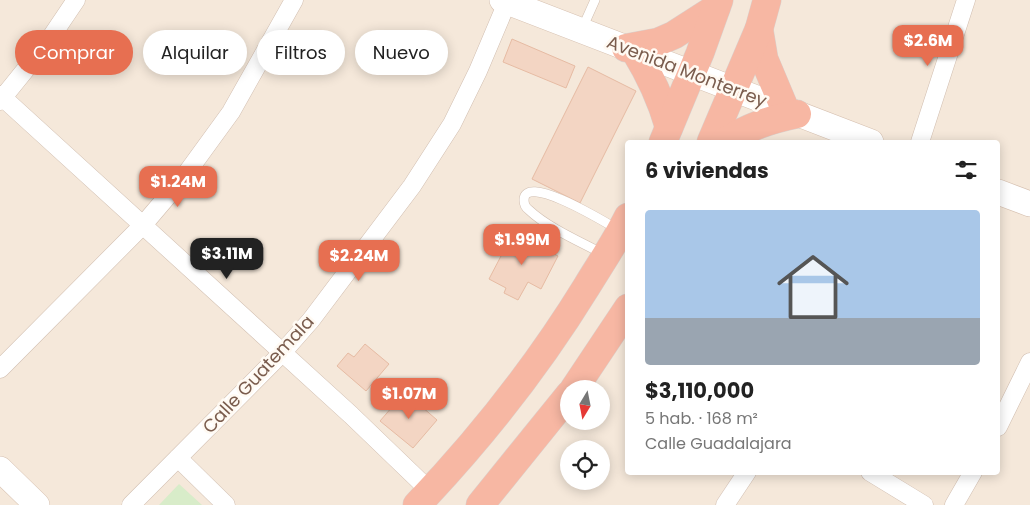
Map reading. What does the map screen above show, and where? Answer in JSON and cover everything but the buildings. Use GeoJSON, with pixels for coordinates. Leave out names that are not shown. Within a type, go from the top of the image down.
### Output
{"type":"FeatureCollection","features":[{"type":"Feature","properties":{"kind":"highway"},"geometry":{"type":"LineString","coordinates":[[712,140],[759,29],[767,0]]}},
{"type":"Feature","properties":{"kind":"highway"},"geometry":{"type":"LineString","coordinates":[[666,135],[660,97],[646,69],[631,49],[658,42],[674,34],[718,4]]}},
{"type":"Feature","properties":{"kind":"highway"},"geometry":{"type":"LineString","coordinates":[[666,135],[718,4]]}},
{"type":"Feature","properties":{"kind":"highway"},"geometry":{"type":"LineString","coordinates":[[727,140],[744,130],[791,111],[764,59],[759,29]]}},
{"type":"Feature","properties":{"kind":"highway"},"geometry":{"type":"LineString","coordinates":[[424,498],[495,416],[558,334],[607,256],[624,224]]}},
{"type":"Feature","properties":{"kind":"highway"},"geometry":{"type":"LineString","coordinates":[[580,380],[625,318]]}},
{"type":"Feature","properties":{"kind":"highway"},"geometry":{"type":"LineString","coordinates":[[480,505],[560,406]]}},
{"type":"Feature","properties":{"kind":"street"},"geometry":{"type":"LineString","coordinates":[[76,0],[47,43],[1,98],[351,414],[424,498]]}},
{"type":"Feature","properties":{"kind":"street"},"geometry":{"type":"LineString","coordinates":[[0,369],[143,225],[183,178],[231,112],[294,0]]}},
{"type":"Feature","properties":{"kind":"street"},"geometry":{"type":"LineString","coordinates":[[921,140],[966,0]]}},
{"type":"Feature","properties":{"kind":"street","name":"Avenida Monterrey"},"geometry":{"type":"LineString","coordinates":[[506,1],[866,140]]}},
{"type":"Feature","properties":{"kind":"street","name":"Calle Guatemala"},"geometry":{"type":"LineString","coordinates":[[131,505],[282,353],[311,320],[412,186],[452,124],[478,71],[506,1]]}},
{"type":"Feature","properties":{"kind":"street"},"geometry":{"type":"LineString","coordinates":[[1000,193],[1030,204]]}},
{"type":"Feature","properties":{"kind":"street"},"geometry":{"type":"LineString","coordinates":[[1000,422],[1030,362]]}},
{"type":"Feature","properties":{"kind":"street"},"geometry":{"type":"LineString","coordinates":[[178,458],[226,505]]}},
{"type":"Feature","properties":{"kind":"street"},"geometry":{"type":"LineString","coordinates":[[0,469],[38,505]]}},
{"type":"Feature","properties":{"kind":"street"},"geometry":{"type":"LineString","coordinates":[[725,505],[745,475]]}},
{"type":"Feature","properties":{"kind":"street"},"geometry":{"type":"LineString","coordinates":[[875,475],[924,505]]}},
{"type":"Feature","properties":{"kind":"street"},"geometry":{"type":"LineString","coordinates":[[954,505],[971,475]]}},
{"type":"Feature","properties":{"kind":"lane"},"geometry":{"type":"LineString","coordinates":[[582,31],[595,0]]}},
{"type":"Feature","properties":{"kind":"lane"},"geometry":{"type":"LineString","coordinates":[[607,256],[538,217],[526,208],[524,197],[528,193],[535,191],[547,194],[624,224]]}},
{"type":"Feature","properties":{"kind":"shaded area"},"geometry":{"type":"Polygon","coordinates":[[[0,0],[1030,0],[1030,505],[0,505],[0,0]]]}},
{"type":"Feature","properties":{"kind":"green space"},"geometry":{"type":"Polygon","coordinates":[[[179,484],[202,505],[159,505],[179,484]]]}}]}
